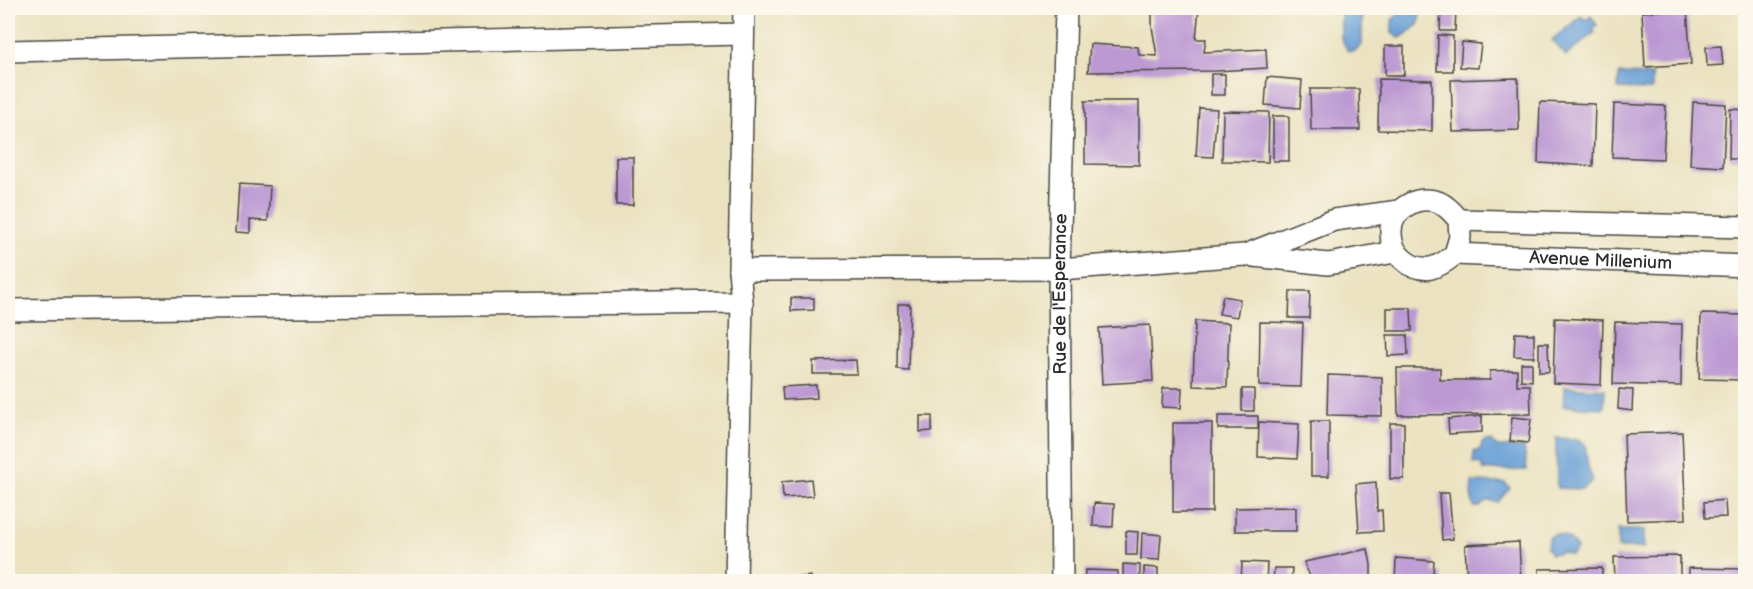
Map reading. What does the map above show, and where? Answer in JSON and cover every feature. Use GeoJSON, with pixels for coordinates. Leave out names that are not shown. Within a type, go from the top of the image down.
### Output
{"type":"FeatureCollection","features":[{"type":"Feature","properties":{"kind":"street"},"geometry":{"type":"LineString","coordinates":[[736,582],[742,302],[739,270],[744,8]]}},
{"type":"Feature","properties":{"kind":"street","name":"Rue de l'Esperance"},"geometry":{"type":"LineString","coordinates":[[1062,582],[1059,268],[1065,8]]}},
{"type":"Feature","properties":{"kind":"street"},"geometry":{"type":"LineString","coordinates":[[8,51],[743,34]]}},
{"type":"Feature","properties":{"kind":"street"},"geometry":{"type":"LineString","coordinates":[[1244,255],[1334,220],[1399,211],[1410,203],[1424,199],[1438,202],[1459,220],[1460,237],[1455,254],[1432,268],[1419,268],[1405,262],[1395,252],[1390,231],[1399,211]]}},
{"type":"Feature","properties":{"kind":"street","name":"Avenue Millenium"},"geometry":{"type":"LineString","coordinates":[[1459,220],[1746,227]]}},
{"type":"Feature","properties":{"kind":"street"},"geometry":{"type":"LineString","coordinates":[[739,270],[1059,268],[1244,255],[1328,264],[1395,252]]}},
{"type":"Feature","properties":{"kind":"street","name":"Avenue Millenium"},"geometry":{"type":"LineString","coordinates":[[1455,254],[1746,266]]}},
{"type":"Feature","properties":{"kind":"street"},"geometry":{"type":"LineString","coordinates":[[8,310],[742,302]]}},
{"type":"Feature","properties":{"kind":"water"},"geometry":{"type":"Polygon","coordinates":[[[1412,8],[1419,11],[1418,25],[1399,38],[1392,33],[1392,20],[1400,12],[1412,8]]]}},
{"type":"Feature","properties":{"kind":"water"},"geometry":{"type":"Polygon","coordinates":[[[1362,9],[1362,43],[1355,51],[1348,51],[1341,38],[1341,10],[1362,9]]]}},
{"type":"Feature","properties":{"kind":"water"},"geometry":{"type":"Polygon","coordinates":[[[1581,16],[1585,20],[1591,16],[1597,25],[1593,28],[1595,32],[1566,56],[1552,40],[1581,16]]]}},
{"type":"Feature","properties":{"kind":"water"},"geometry":{"type":"Polygon","coordinates":[[[1619,74],[1652,75],[1652,90],[1618,89],[1619,74]]]}},
{"type":"Feature","properties":{"kind":"water"},"geometry":{"type":"Polygon","coordinates":[[[1564,387],[1605,389],[1604,408],[1563,406],[1564,387]]]}},
{"type":"Feature","properties":{"kind":"water"},"geometry":{"type":"Polygon","coordinates":[[[1556,438],[1575,439],[1585,444],[1588,468],[1593,480],[1583,489],[1557,488],[1556,438]]]}},
{"type":"Feature","properties":{"kind":"water"},"geometry":{"type":"Polygon","coordinates":[[[1492,441],[1497,447],[1524,447],[1527,470],[1483,470],[1481,464],[1473,463],[1474,452],[1481,449],[1482,443],[1492,441]]]}},
{"type":"Feature","properties":{"kind":"water"},"geometry":{"type":"Polygon","coordinates":[[[1472,482],[1505,483],[1510,488],[1498,502],[1486,501],[1480,507],[1474,507],[1471,495],[1472,482]]]}},
{"type":"Feature","properties":{"kind":"water"},"geometry":{"type":"Polygon","coordinates":[[[1618,530],[1644,530],[1644,548],[1618,548],[1618,530]]]}},
{"type":"Feature","properties":{"kind":"water"},"geometry":{"type":"Polygon","coordinates":[[[1555,534],[1568,538],[1577,549],[1571,555],[1563,552],[1551,554],[1547,548],[1548,537],[1555,534]]]}},
{"type":"Feature","properties":{"kind":"building"},"geometry":{"type":"Polygon","coordinates":[[[1152,8],[1199,8],[1196,39],[1206,39],[1204,52],[1266,49],[1267,68],[1216,71],[1088,72],[1090,44],[1138,47],[1139,55],[1157,56],[1152,27],[1152,8]]]}},
{"type":"Feature","properties":{"kind":"building"},"geometry":{"type":"Polygon","coordinates":[[[1441,8],[1456,9],[1455,31],[1440,31],[1441,8]]]}},
{"type":"Feature","properties":{"kind":"building"},"geometry":{"type":"Polygon","coordinates":[[[1687,9],[1691,64],[1645,67],[1642,12],[1687,9]]]}},
{"type":"Feature","properties":{"kind":"building"},"geometry":{"type":"Polygon","coordinates":[[[1438,35],[1453,36],[1453,71],[1437,71],[1438,35]]]}},
{"type":"Feature","properties":{"kind":"building"},"geometry":{"type":"Polygon","coordinates":[[[1462,42],[1481,44],[1478,68],[1460,67],[1462,42]]]}},
{"type":"Feature","properties":{"kind":"building"},"geometry":{"type":"Polygon","coordinates":[[[1385,46],[1404,46],[1404,75],[1385,75],[1385,46]]]}},
{"type":"Feature","properties":{"kind":"building"},"geometry":{"type":"Polygon","coordinates":[[[1721,46],[1723,65],[1707,66],[1706,47],[1721,46]]]}},
{"type":"Feature","properties":{"kind":"building"},"geometry":{"type":"Polygon","coordinates":[[[1211,74],[1225,74],[1225,95],[1211,95],[1211,74]]]}},
{"type":"Feature","properties":{"kind":"building"},"geometry":{"type":"Polygon","coordinates":[[[1267,77],[1302,80],[1300,108],[1265,105],[1267,77]]]}},
{"type":"Feature","properties":{"kind":"building"},"geometry":{"type":"Polygon","coordinates":[[[1518,78],[1519,130],[1453,132],[1451,80],[1518,78]]]}},
{"type":"Feature","properties":{"kind":"building"},"geometry":{"type":"Polygon","coordinates":[[[1379,79],[1432,80],[1432,131],[1378,130],[1379,79]]]}},
{"type":"Feature","properties":{"kind":"building"},"geometry":{"type":"Polygon","coordinates":[[[1310,89],[1359,89],[1360,130],[1311,130],[1310,89]]]}},
{"type":"Feature","properties":{"kind":"building"},"geometry":{"type":"Polygon","coordinates":[[[1085,101],[1139,101],[1139,165],[1085,164],[1085,101]]]}},
{"type":"Feature","properties":{"kind":"building"},"geometry":{"type":"Polygon","coordinates":[[[1540,102],[1595,104],[1593,166],[1538,163],[1540,102]]]}},
{"type":"Feature","properties":{"kind":"building"},"geometry":{"type":"Polygon","coordinates":[[[1693,102],[1726,104],[1723,167],[1690,165],[1693,102]]]}},
{"type":"Feature","properties":{"kind":"building"},"geometry":{"type":"Polygon","coordinates":[[[1614,104],[1666,106],[1663,159],[1612,157],[1614,104]]]}},
{"type":"Feature","properties":{"kind":"building"},"geometry":{"type":"Polygon","coordinates":[[[1199,108],[1217,109],[1213,157],[1196,156],[1199,108]]]}},
{"type":"Feature","properties":{"kind":"building"},"geometry":{"type":"Polygon","coordinates":[[[1730,109],[1746,110],[1746,159],[1729,159],[1730,109]]]}},
{"type":"Feature","properties":{"kind":"building"},"geometry":{"type":"Polygon","coordinates":[[[1223,111],[1269,112],[1268,162],[1222,161],[1223,111]]]}},
{"type":"Feature","properties":{"kind":"building"},"geometry":{"type":"Polygon","coordinates":[[[1273,116],[1289,116],[1289,161],[1273,161],[1273,116]]]}},
{"type":"Feature","properties":{"kind":"building"},"geometry":{"type":"Polygon","coordinates":[[[616,157],[633,157],[633,205],[616,205],[616,157]]]}},
{"type":"Feature","properties":{"kind":"building"},"geometry":{"type":"Polygon","coordinates":[[[239,184],[270,186],[268,221],[250,220],[250,233],[236,232],[239,184]]]}},
{"type":"Feature","properties":{"kind":"building"},"geometry":{"type":"Polygon","coordinates":[[[1290,291],[1310,291],[1309,318],[1289,318],[1290,291]]]}},
{"type":"Feature","properties":{"kind":"building"},"geometry":{"type":"Polygon","coordinates":[[[1223,296],[1240,299],[1237,317],[1219,314],[1223,296]]]}},
{"type":"Feature","properties":{"kind":"building"},"geometry":{"type":"Polygon","coordinates":[[[791,298],[814,298],[814,310],[791,311],[791,298]]]}},
{"type":"Feature","properties":{"kind":"building"},"geometry":{"type":"Polygon","coordinates":[[[898,304],[910,304],[908,370],[897,369],[898,304]]]}},
{"type":"Feature","properties":{"kind":"building"},"geometry":{"type":"Polygon","coordinates":[[[1387,308],[1411,308],[1412,331],[1387,331],[1387,308]]]}},
{"type":"Feature","properties":{"kind":"building"},"geometry":{"type":"Polygon","coordinates":[[[1701,314],[1746,315],[1746,380],[1699,379],[1701,314]]]}},
{"type":"Feature","properties":{"kind":"building"},"geometry":{"type":"Polygon","coordinates":[[[1555,318],[1603,320],[1601,385],[1553,383],[1555,318]]]}},
{"type":"Feature","properties":{"kind":"building"},"geometry":{"type":"Polygon","coordinates":[[[1195,321],[1229,323],[1227,387],[1193,386],[1195,321]]]}},
{"type":"Feature","properties":{"kind":"building"},"geometry":{"type":"Polygon","coordinates":[[[1260,322],[1303,323],[1301,387],[1259,386],[1260,322]]]}},
{"type":"Feature","properties":{"kind":"building"},"geometry":{"type":"Polygon","coordinates":[[[1615,322],[1682,324],[1681,386],[1613,384],[1615,322]]]}},
{"type":"Feature","properties":{"kind":"building"},"geometry":{"type":"Polygon","coordinates":[[[1150,325],[1153,381],[1102,384],[1099,328],[1150,325]]]}},
{"type":"Feature","properties":{"kind":"building"},"geometry":{"type":"Polygon","coordinates":[[[1515,333],[1534,334],[1534,357],[1514,356],[1515,333]]]}},
{"type":"Feature","properties":{"kind":"building"},"geometry":{"type":"Polygon","coordinates":[[[1387,335],[1407,335],[1408,355],[1388,356],[1387,335]]]}},
{"type":"Feature","properties":{"kind":"building"},"geometry":{"type":"Polygon","coordinates":[[[1539,343],[1548,343],[1549,372],[1539,372],[1539,343]]]}},
{"type":"Feature","properties":{"kind":"building"},"geometry":{"type":"Polygon","coordinates":[[[856,360],[857,374],[813,374],[813,361],[856,360]]]}},
{"type":"Feature","properties":{"kind":"building"},"geometry":{"type":"Polygon","coordinates":[[[1521,363],[1532,363],[1532,381],[1521,380],[1521,363]]]}},
{"type":"Feature","properties":{"kind":"building"},"geometry":{"type":"Polygon","coordinates":[[[1397,368],[1440,368],[1440,380],[1490,380],[1490,371],[1517,370],[1517,385],[1530,385],[1531,414],[1398,415],[1397,368]]]}},
{"type":"Feature","properties":{"kind":"building"},"geometry":{"type":"Polygon","coordinates":[[[1328,375],[1382,377],[1382,416],[1327,415],[1328,375]]]}},
{"type":"Feature","properties":{"kind":"building"},"geometry":{"type":"Polygon","coordinates":[[[816,385],[817,398],[783,400],[782,387],[816,385]]]}},
{"type":"Feature","properties":{"kind":"building"},"geometry":{"type":"Polygon","coordinates":[[[1163,388],[1182,388],[1181,408],[1162,407],[1163,388]]]}},
{"type":"Feature","properties":{"kind":"building"},"geometry":{"type":"Polygon","coordinates":[[[1242,389],[1254,389],[1254,411],[1242,411],[1242,389]]]}},
{"type":"Feature","properties":{"kind":"building"},"geometry":{"type":"Polygon","coordinates":[[[1619,389],[1633,390],[1632,411],[1618,409],[1619,389]]]}},
{"type":"Feature","properties":{"kind":"building"},"geometry":{"type":"Polygon","coordinates":[[[920,416],[932,416],[932,431],[920,432],[920,416]]]}},
{"type":"Feature","properties":{"kind":"building"},"geometry":{"type":"Polygon","coordinates":[[[1218,416],[1258,416],[1258,429],[1218,429],[1218,416]]]}},
{"type":"Feature","properties":{"kind":"building"},"geometry":{"type":"Polygon","coordinates":[[[1482,416],[1482,432],[1449,434],[1448,419],[1482,416]]]}},
{"type":"Feature","properties":{"kind":"building"},"geometry":{"type":"Polygon","coordinates":[[[1512,417],[1531,419],[1528,443],[1510,441],[1512,417]]]}},
{"type":"Feature","properties":{"kind":"building"},"geometry":{"type":"Polygon","coordinates":[[[1311,421],[1329,421],[1329,476],[1311,476],[1311,421]]]}},
{"type":"Feature","properties":{"kind":"building"},"geometry":{"type":"Polygon","coordinates":[[[1259,422],[1299,424],[1297,459],[1258,457],[1259,422]]]}},
{"type":"Feature","properties":{"kind":"building"},"geometry":{"type":"Polygon","coordinates":[[[1173,423],[1212,423],[1212,512],[1173,512],[1173,423]]]}},
{"type":"Feature","properties":{"kind":"building"},"geometry":{"type":"Polygon","coordinates":[[[1390,423],[1404,423],[1404,479],[1390,479],[1390,423]]]}},
{"type":"Feature","properties":{"kind":"building"},"geometry":{"type":"Polygon","coordinates":[[[1682,432],[1686,519],[1627,521],[1624,434],[1682,432]]]}},
{"type":"Feature","properties":{"kind":"building"},"geometry":{"type":"Polygon","coordinates":[[[811,479],[813,496],[783,498],[782,482],[811,479]]]}},
{"type":"Feature","properties":{"kind":"building"},"geometry":{"type":"Polygon","coordinates":[[[1376,482],[1377,511],[1382,510],[1383,531],[1359,532],[1356,484],[1376,482]]]}},
{"type":"Feature","properties":{"kind":"building"},"geometry":{"type":"Polygon","coordinates":[[[1439,493],[1449,493],[1453,539],[1442,540],[1439,493]]]}},
{"type":"Feature","properties":{"kind":"building"},"geometry":{"type":"Polygon","coordinates":[[[1725,500],[1726,517],[1705,518],[1704,502],[1725,500]]]}},
{"type":"Feature","properties":{"kind":"building"},"geometry":{"type":"Polygon","coordinates":[[[1094,503],[1114,504],[1113,527],[1093,526],[1094,503]]]}},
{"type":"Feature","properties":{"kind":"building"},"geometry":{"type":"Polygon","coordinates":[[[1296,507],[1296,531],[1235,531],[1235,508],[1296,507]]]}},
{"type":"Feature","properties":{"kind":"building"},"geometry":{"type":"Polygon","coordinates":[[[1126,531],[1138,532],[1137,555],[1126,555],[1126,531]]]}},
{"type":"Feature","properties":{"kind":"building"},"geometry":{"type":"Polygon","coordinates":[[[1142,533],[1161,535],[1159,560],[1141,559],[1142,533]]]}},
{"type":"Feature","properties":{"kind":"building"},"geometry":{"type":"Polygon","coordinates":[[[1519,542],[1521,582],[1467,582],[1465,545],[1519,542]]]}},
{"type":"Feature","properties":{"kind":"building"},"geometry":{"type":"Polygon","coordinates":[[[1368,549],[1371,582],[1312,582],[1304,562],[1368,549]]]}},
{"type":"Feature","properties":{"kind":"building"},"geometry":{"type":"Polygon","coordinates":[[[1680,556],[1680,582],[1615,582],[1614,557],[1680,556]]]}},
{"type":"Feature","properties":{"kind":"building"},"geometry":{"type":"Polygon","coordinates":[[[1396,558],[1434,561],[1433,573],[1442,573],[1442,582],[1395,582],[1396,558]]]}},
{"type":"Feature","properties":{"kind":"building"},"geometry":{"type":"Polygon","coordinates":[[[1242,562],[1267,563],[1266,582],[1241,582],[1242,562]]]}},
{"type":"Feature","properties":{"kind":"building"},"geometry":{"type":"Polygon","coordinates":[[[1123,564],[1140,565],[1140,582],[1123,582],[1123,564]]]}},
{"type":"Feature","properties":{"kind":"building"},"geometry":{"type":"Polygon","coordinates":[[[1144,567],[1158,568],[1158,582],[1144,582],[1144,567]]]}},
{"type":"Feature","properties":{"kind":"building"},"geometry":{"type":"Polygon","coordinates":[[[1274,568],[1292,568],[1291,582],[1273,582],[1274,568]]]}},
{"type":"Feature","properties":{"kind":"building"},"geometry":{"type":"Polygon","coordinates":[[[1602,568],[1602,582],[1539,582],[1539,569],[1602,568]]]}},
{"type":"Feature","properties":{"kind":"building"},"geometry":{"type":"Polygon","coordinates":[[[1689,568],[1746,569],[1746,582],[1689,582],[1689,568]]]}},
{"type":"Feature","properties":{"kind":"building"},"geometry":{"type":"Polygon","coordinates":[[[1085,570],[1118,571],[1118,582],[1084,582],[1085,570]]]}},
{"type":"Feature","properties":{"kind":"building"},"geometry":{"type":"Polygon","coordinates":[[[811,576],[812,582],[784,582],[783,579],[811,576]]]}}]}
